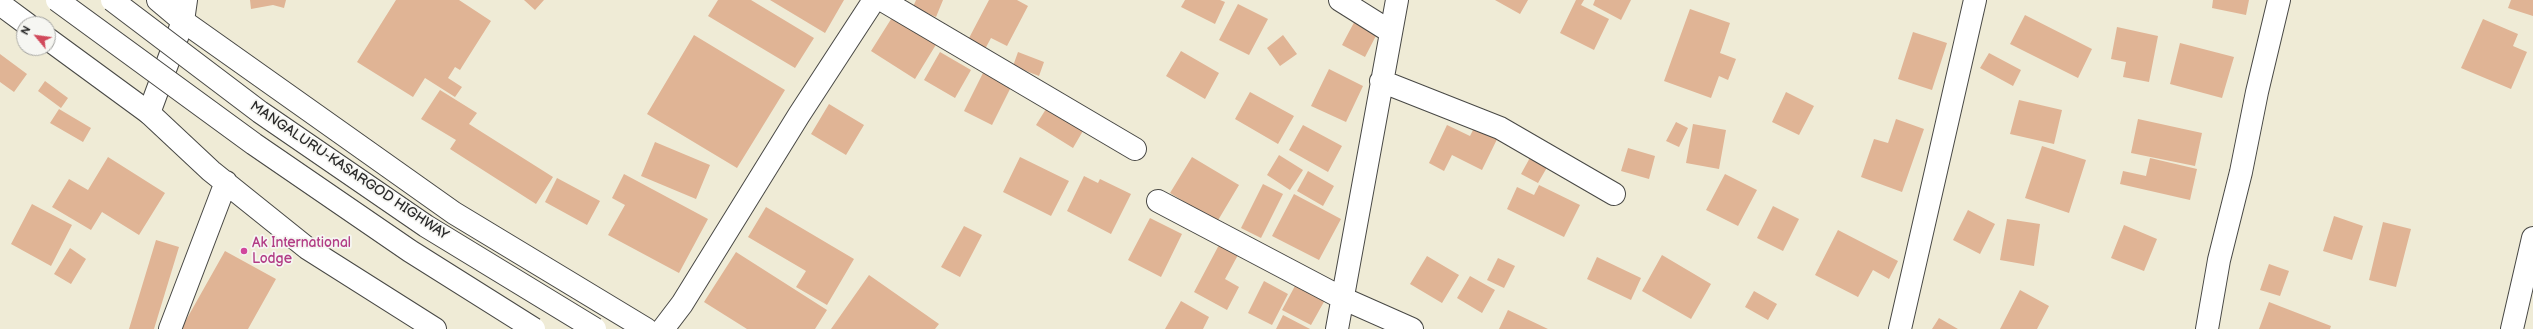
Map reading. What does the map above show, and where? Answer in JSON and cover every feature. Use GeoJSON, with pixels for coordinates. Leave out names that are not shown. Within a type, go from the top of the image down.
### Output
{"type":"FeatureCollection","features":[{"type":"Feature","properties":{"kind":"main road"},"geometry":{"type":"LineString","coordinates":[[57,0],[260,149],[410,251],[534,329]]}},
{"type":"Feature","properties":{"kind":"main road","name":"MANGALURU-KASARGOD HIGHWAY"},"geometry":{"type":"LineString","coordinates":[[112,0],[260,112],[426,226],[595,329]]}},
{"type":"Feature","properties":{"kind":"main road"},"geometry":{"type":"LineString","coordinates":[[158,0],[184,10],[454,213],[646,329]]}},
{"type":"Feature","properties":{"kind":"main road"},"geometry":{"type":"LineString","coordinates":[[663,329],[682,304],[799,115],[874,0]]}},
{"type":"Feature","properties":{"kind":"main road"},"geometry":{"type":"LineString","coordinates":[[882,0],[1135,149]]}},
{"type":"Feature","properties":{"kind":"main road"},"geometry":{"type":"LineString","coordinates":[[1340,0],[1391,32]]}},
{"type":"Feature","properties":{"kind":"main road"},"geometry":{"type":"LineString","coordinates":[[1337,329],[1381,81],[1397,0]]}},
{"type":"Feature","properties":{"kind":"main road"},"geometry":{"type":"LineString","coordinates":[[1900,329],[1975,0]]}},
{"type":"Feature","properties":{"kind":"main road"},"geometry":{"type":"LineString","coordinates":[[2207,329],[2219,260],[2241,172],[2257,92],[2279,0]]}},
{"type":"Feature","properties":{"kind":"main road"},"geometry":{"type":"LineString","coordinates":[[0,4],[16,16]]}},
{"type":"Feature","properties":{"kind":"main road"},"geometry":{"type":"LineString","coordinates":[[149,113],[184,10]]}},
{"type":"Feature","properties":{"kind":"main road"},"geometry":{"type":"LineString","coordinates":[[56,45],[149,113],[211,171],[307,248],[435,329]]}},
{"type":"Feature","properties":{"kind":"main road"},"geometry":{"type":"LineString","coordinates":[[1381,81],[1500,128],[1614,194]]}},
{"type":"Feature","properties":{"kind":"main road"},"geometry":{"type":"LineString","coordinates":[[170,329],[226,182]]}},
{"type":"Feature","properties":{"kind":"main road"},"geometry":{"type":"LineString","coordinates":[[1158,201],[1342,298],[1412,329]]}},
{"type":"Feature","properties":{"kind":"main road"},"geometry":{"type":"LineString","coordinates":[[2512,329],[2533,238]]}},
{"type":"Feature","properties":{"kind":"building"},"geometry":{"type":"Polygon","coordinates":[[[250,0],[286,0],[284,8],[273,5],[251,9],[250,0]]]}},
{"type":"Feature","properties":{"kind":"building"},"geometry":{"type":"Polygon","coordinates":[[[396,0],[459,0],[491,21],[460,70],[455,67],[448,78],[462,87],[455,97],[425,78],[413,97],[357,62],[396,0]]]}},
{"type":"Feature","properties":{"kind":"building"},"geometry":{"type":"Polygon","coordinates":[[[524,0],[544,0],[535,10],[524,0]]]}},
{"type":"Feature","properties":{"kind":"building"},"geometry":{"type":"Polygon","coordinates":[[[718,0],[751,0],[814,38],[795,68],[708,16],[718,0]]]}},
{"type":"Feature","properties":{"kind":"building"},"geometry":{"type":"Polygon","coordinates":[[[770,0],[844,0],[825,33],[770,0]]]}},
{"type":"Feature","properties":{"kind":"building"},"geometry":{"type":"Polygon","coordinates":[[[916,0],[943,0],[936,17],[913,7],[916,0]]]}},
{"type":"Feature","properties":{"kind":"building"},"geometry":{"type":"Polygon","coordinates":[[[989,0],[1017,0],[1028,6],[1007,46],[991,38],[985,49],[968,40],[989,0]]]}},
{"type":"Feature","properties":{"kind":"building"},"geometry":{"type":"Polygon","coordinates":[[[1185,0],[1220,0],[1225,2],[1215,24],[1181,7],[1185,0]]]}},
{"type":"Feature","properties":{"kind":"building"},"geometry":{"type":"Polygon","coordinates":[[[1495,0],[1528,0],[1520,14],[1495,0]]]}},
{"type":"Feature","properties":{"kind":"building"},"geometry":{"type":"Polygon","coordinates":[[[1576,0],[1584,0],[1581,5],[1609,19],[1594,50],[1560,33],[1576,0]]]}},
{"type":"Feature","properties":{"kind":"building"},"geometry":{"type":"Polygon","coordinates":[[[1595,0],[1631,0],[1621,20],[1593,5],[1595,0]]]}},
{"type":"Feature","properties":{"kind":"building"},"geometry":{"type":"Polygon","coordinates":[[[2213,0],[2249,0],[2246,15],[2212,8],[2213,0]]]}},
{"type":"Feature","properties":{"kind":"building"},"geometry":{"type":"Polygon","coordinates":[[[2511,0],[2533,0],[2533,16],[2508,8],[2511,0]]]}},
{"type":"Feature","properties":{"kind":"building"},"geometry":{"type":"Polygon","coordinates":[[[1238,4],[1268,19],[1249,55],[1219,40],[1238,4]]]}},
{"type":"Feature","properties":{"kind":"building"},"geometry":{"type":"Polygon","coordinates":[[[1690,9],[1730,23],[1720,53],[1736,59],[1728,80],[1719,76],[1711,98],[1664,81],[1690,9]]]}},
{"type":"Feature","properties":{"kind":"building"},"geometry":{"type":"Polygon","coordinates":[[[1358,15],[1381,26],[1365,57],[1342,45],[1358,15]]]}},
{"type":"Feature","properties":{"kind":"building"},"geometry":{"type":"Polygon","coordinates":[[[2025,15],[2092,49],[2078,78],[2010,44],[2025,15]]]}},
{"type":"Feature","properties":{"kind":"building"},"geometry":{"type":"Polygon","coordinates":[[[893,16],[937,43],[915,79],[871,51],[893,16]]]}},
{"type":"Feature","properties":{"kind":"building"},"geometry":{"type":"Polygon","coordinates":[[[2483,19],[2518,34],[2513,46],[2527,52],[2511,89],[2461,68],[2483,19]]]}},
{"type":"Feature","properties":{"kind":"building"},"geometry":{"type":"Polygon","coordinates":[[[2117,27],[2158,36],[2149,82],[2123,77],[2126,62],[2111,59],[2117,27]]]}},
{"type":"Feature","properties":{"kind":"building"},"geometry":{"type":"Polygon","coordinates":[[[1913,32],[1947,43],[1932,90],[1898,79],[1913,32]]]}},
{"type":"Feature","properties":{"kind":"building"},"geometry":{"type":"Polygon","coordinates":[[[694,35],[785,90],[737,168],[647,114],[694,35]]]}},
{"type":"Feature","properties":{"kind":"building"},"geometry":{"type":"Polygon","coordinates":[[[1283,35],[1297,54],[1280,66],[1267,48],[1283,35]]]}},
{"type":"Feature","properties":{"kind":"building"},"geometry":{"type":"Polygon","coordinates":[[[2180,43],[2234,57],[2222,98],[2170,84],[2180,43]]]}},
{"type":"Feature","properties":{"kind":"building"},"geometry":{"type":"Polygon","coordinates":[[[1181,51],[1219,73],[1205,99],[1166,76],[1181,51]]]}},
{"type":"Feature","properties":{"kind":"building"},"geometry":{"type":"Polygon","coordinates":[[[940,52],[971,70],[955,98],[924,80],[940,52]]]}},
{"type":"Feature","properties":{"kind":"building"},"geometry":{"type":"Polygon","coordinates":[[[1018,52],[1044,62],[1039,76],[1013,66],[1018,52]]]}},
{"type":"Feature","properties":{"kind":"building"},"geometry":{"type":"Polygon","coordinates":[[[1989,53],[2021,70],[2013,86],[1980,68],[1989,53]]]}},
{"type":"Feature","properties":{"kind":"building"},"geometry":{"type":"Polygon","coordinates":[[[0,54],[27,74],[14,92],[0,82],[0,54]]]}},
{"type":"Feature","properties":{"kind":"building"},"geometry":{"type":"Polygon","coordinates":[[[985,69],[1013,83],[992,125],[964,111],[985,69]]]}},
{"type":"Feature","properties":{"kind":"building"},"geometry":{"type":"Polygon","coordinates":[[[1329,69],[1363,86],[1346,122],[1311,106],[1329,69]]]}},
{"type":"Feature","properties":{"kind":"building"},"geometry":{"type":"Polygon","coordinates":[[[45,81],[68,98],[61,108],[38,91],[45,81]]]}},
{"type":"Feature","properties":{"kind":"building"},"geometry":{"type":"Polygon","coordinates":[[[440,90],[477,113],[469,124],[553,177],[536,204],[450,149],[456,140],[421,119],[440,90]]]}},
{"type":"Feature","properties":{"kind":"building"},"geometry":{"type":"Polygon","coordinates":[[[1250,92],[1294,116],[1278,144],[1235,119],[1250,92]]]}},
{"type":"Feature","properties":{"kind":"building"},"geometry":{"type":"Polygon","coordinates":[[[1786,92],[1814,106],[1799,135],[1772,122],[1786,92]]]}},
{"type":"Feature","properties":{"kind":"building"},"geometry":{"type":"Polygon","coordinates":[[[2019,100],[2062,110],[2054,144],[2010,134],[2019,100]]]}},
{"type":"Feature","properties":{"kind":"building"},"geometry":{"type":"Polygon","coordinates":[[[1051,101],[1087,124],[1073,148],[1036,125],[1051,101]]]}},
{"type":"Feature","properties":{"kind":"building"},"geometry":{"type":"Polygon","coordinates":[[[829,104],[864,125],[846,155],[811,134],[829,104]]]}},
{"type":"Feature","properties":{"kind":"building"},"geometry":{"type":"Polygon","coordinates":[[[59,109],[91,128],[83,142],[50,123],[59,109]]]}},
{"type":"Feature","properties":{"kind":"building"},"geometry":{"type":"Polygon","coordinates":[[[1480,116],[1503,127],[1482,170],[1452,155],[1444,171],[1429,163],[1447,125],[1470,136],[1480,116]]]}},
{"type":"Feature","properties":{"kind":"building"},"geometry":{"type":"Polygon","coordinates":[[[1896,119],[1924,129],[1902,192],[1861,177],[1874,139],[1888,143],[1896,119]]]}},
{"type":"Feature","properties":{"kind":"building"},"geometry":{"type":"Polygon","coordinates":[[[2138,119],[2202,133],[2195,166],[2131,153],[2138,119]]]}},
{"type":"Feature","properties":{"kind":"building"},"geometry":{"type":"Polygon","coordinates":[[[1676,122],[1688,128],[1679,147],[1666,141],[1676,122]]]}},
{"type":"Feature","properties":{"kind":"building"},"geometry":{"type":"Polygon","coordinates":[[[1693,124],[1726,130],[1719,169],[1686,163],[1693,124]]]}},
{"type":"Feature","properties":{"kind":"building"},"geometry":{"type":"Polygon","coordinates":[[[1303,125],[1342,146],[1328,172],[1289,150],[1303,125]]]}},
{"type":"Feature","properties":{"kind":"building"},"geometry":{"type":"Polygon","coordinates":[[[655,142],[710,165],[696,199],[641,176],[655,142]]]}},
{"type":"Feature","properties":{"kind":"building"},"geometry":{"type":"Polygon","coordinates":[[[2042,146],[2086,160],[2069,213],[2025,198],[2042,146]]]}},
{"type":"Feature","properties":{"kind":"building"},"geometry":{"type":"Polygon","coordinates":[[[1628,148],[1655,156],[1649,179],[1621,171],[1628,148]]]}},
{"type":"Feature","properties":{"kind":"building"},"geometry":{"type":"Polygon","coordinates":[[[1532,154],[1549,164],[1538,183],[1521,174],[1532,154]]]}},
{"type":"Feature","properties":{"kind":"building"},"geometry":{"type":"Polygon","coordinates":[[[1279,155],[1303,170],[1290,190],[1267,175],[1279,155]]]}},
{"type":"Feature","properties":{"kind":"building"},"geometry":{"type":"Polygon","coordinates":[[[108,157],[165,193],[139,235],[102,212],[91,230],[52,207],[69,179],[88,190],[108,157]]]}},
{"type":"Feature","properties":{"kind":"building"},"geometry":{"type":"Polygon","coordinates":[[[1020,157],[1069,181],[1051,216],[1003,192],[1020,157]]]}},
{"type":"Feature","properties":{"kind":"building"},"geometry":{"type":"Polygon","coordinates":[[[1192,157],[1239,185],[1217,222],[1170,193],[1192,157]]]}},
{"type":"Feature","properties":{"kind":"building"},"geometry":{"type":"Polygon","coordinates":[[[2150,158],[2197,169],[2190,200],[2120,184],[2123,171],[2146,176],[2150,158]]]}},
{"type":"Feature","properties":{"kind":"building"},"geometry":{"type":"Polygon","coordinates":[[[1308,171],[1334,186],[1323,206],[1297,191],[1308,171]]]}},
{"type":"Feature","properties":{"kind":"building"},"geometry":{"type":"Polygon","coordinates":[[[624,174],[708,219],[679,273],[608,235],[625,205],[612,198],[624,174]]]}},
{"type":"Feature","properties":{"kind":"building"},"geometry":{"type":"Polygon","coordinates":[[[1725,174],[1757,190],[1738,226],[1706,210],[1725,174]]]}},
{"type":"Feature","properties":{"kind":"building"},"geometry":{"type":"Polygon","coordinates":[[[1084,176],[1098,183],[1100,179],[1131,194],[1111,234],[1067,211],[1084,176]]]}},
{"type":"Feature","properties":{"kind":"building"},"geometry":{"type":"Polygon","coordinates":[[[557,178],[600,201],[587,225],[545,202],[557,178]]]}},
{"type":"Feature","properties":{"kind":"building"},"geometry":{"type":"Polygon","coordinates":[[[1263,184],[1283,194],[1261,238],[1241,228],[1263,184]]]}},
{"type":"Feature","properties":{"kind":"building"},"geometry":{"type":"Polygon","coordinates":[[[1539,185],[1580,205],[1564,237],[1507,209],[1517,187],[1534,195],[1539,185]]]}},
{"type":"Feature","properties":{"kind":"building"},"geometry":{"type":"Polygon","coordinates":[[[1294,194],[1341,219],[1319,260],[1272,236],[1294,194]]]}},
{"type":"Feature","properties":{"kind":"building"},"geometry":{"type":"Polygon","coordinates":[[[32,204],[72,225],[51,266],[11,244],[32,204]]]}},
{"type":"Feature","properties":{"kind":"building"},"geometry":{"type":"Polygon","coordinates":[[[1773,206],[1799,219],[1783,251],[1757,238],[1773,206]]]}},
{"type":"Feature","properties":{"kind":"building"},"geometry":{"type":"Polygon","coordinates":[[[766,207],[854,259],[827,305],[796,287],[806,271],[748,237],[766,207]]]}},
{"type":"Feature","properties":{"kind":"building"},"geometry":{"type":"Polygon","coordinates":[[[1968,210],[1995,224],[1980,254],[1953,240],[1968,210]]]}},
{"type":"Feature","properties":{"kind":"building"},"geometry":{"type":"Polygon","coordinates":[[[2334,216],[2363,226],[2352,260],[2323,251],[2334,216]]]}},
{"type":"Feature","properties":{"kind":"building"},"geometry":{"type":"Polygon","coordinates":[[[1150,218],[1182,234],[1161,277],[1128,260],[1150,218]]]}},
{"type":"Feature","properties":{"kind":"building"},"geometry":{"type":"Polygon","coordinates":[[[2007,219],[2040,224],[2034,266],[2000,260],[2007,219]]]}},
{"type":"Feature","properties":{"kind":"building"},"geometry":{"type":"Polygon","coordinates":[[[2383,222],[2411,229],[2396,287],[2369,280],[2383,222]]]}},
{"type":"Feature","properties":{"kind":"building"},"geometry":{"type":"Polygon","coordinates":[[[2124,225],[2157,239],[2144,271],[2111,258],[2124,225]]]}},
{"type":"Feature","properties":{"kind":"building"},"geometry":{"type":"Polygon","coordinates":[[[964,226],[982,235],[960,277],[941,267],[964,226]]]}},
{"type":"Feature","properties":{"kind":"building"},"geometry":{"type":"Polygon","coordinates":[[[1838,230],[1898,261],[1889,279],[1873,270],[1858,297],[1815,275],[1838,230]]]}},
{"type":"Feature","properties":{"kind":"building"},"geometry":{"type":"Polygon","coordinates":[[[156,240],[179,247],[154,329],[129,329],[156,240]]]}},
{"type":"Feature","properties":{"kind":"building"},"geometry":{"type":"Polygon","coordinates":[[[1219,245],[1238,255],[1225,279],[1239,287],[1227,310],[1194,292],[1219,245]]]}},
{"type":"Feature","properties":{"kind":"building"},"geometry":{"type":"Polygon","coordinates":[[[70,248],[86,259],[71,284],[54,274],[70,248]]]}},
{"type":"Feature","properties":{"kind":"building"},"geometry":{"type":"Polygon","coordinates":[[[225,251],[276,279],[248,329],[181,329],[225,251]]]}},
{"type":"Feature","properties":{"kind":"building"},"geometry":{"type":"Polygon","coordinates":[[[736,252],[827,310],[815,329],[747,329],[704,302],[736,252]]]}},
{"type":"Feature","properties":{"kind":"building"},"geometry":{"type":"Polygon","coordinates":[[[1662,255],[1711,284],[1691,319],[1642,291],[1662,255]]]}},
{"type":"Feature","properties":{"kind":"building"},"geometry":{"type":"Polygon","coordinates":[[[1427,256],[1459,275],[1442,303],[1410,284],[1427,256]]]}},
{"type":"Feature","properties":{"kind":"building"},"geometry":{"type":"Polygon","coordinates":[[[1597,257],[1641,278],[1631,300],[1587,279],[1597,257]]]}},
{"type":"Feature","properties":{"kind":"building"},"geometry":{"type":"Polygon","coordinates":[[[1498,258],[1515,266],[1504,288],[1487,280],[1498,258]]]}},
{"type":"Feature","properties":{"kind":"building"},"geometry":{"type":"Polygon","coordinates":[[[2269,264],[2289,271],[2280,296],[2260,290],[2269,264]]]}},
{"type":"Feature","properties":{"kind":"building"},"geometry":{"type":"Polygon","coordinates":[[[869,275],[939,324],[935,329],[831,329],[869,275]]]}},
{"type":"Feature","properties":{"kind":"building"},"geometry":{"type":"Polygon","coordinates":[[[1470,276],[1495,290],[1482,313],[1457,298],[1470,276]]]}},
{"type":"Feature","properties":{"kind":"building"},"geometry":{"type":"Polygon","coordinates":[[[1264,281],[1288,294],[1272,325],[1248,313],[1264,281]]]}},
{"type":"Feature","properties":{"kind":"building"},"geometry":{"type":"Polygon","coordinates":[[[1296,284],[1325,300],[1311,325],[1282,310],[1296,284]]]}},
{"type":"Feature","properties":{"kind":"building"},"geometry":{"type":"Polygon","coordinates":[[[2020,290],[2049,306],[2037,329],[2000,329],[2020,290]]]}},
{"type":"Feature","properties":{"kind":"building"},"geometry":{"type":"Polygon","coordinates":[[[1754,291],[1777,304],[1768,320],[1745,307],[1754,291]]]}},
{"type":"Feature","properties":{"kind":"building"},"geometry":{"type":"Polygon","coordinates":[[[1181,301],[1209,317],[1203,329],[1165,329],[1181,301]]]}},
{"type":"Feature","properties":{"kind":"building"},"geometry":{"type":"Polygon","coordinates":[[[2269,302],[2331,326],[2330,329],[2259,329],[2269,302]]]}},
{"type":"Feature","properties":{"kind":"building"},"geometry":{"type":"Polygon","coordinates":[[[1508,310],[1548,329],[1499,329],[1508,310]]]}},
{"type":"Feature","properties":{"kind":"building"},"geometry":{"type":"Polygon","coordinates":[[[1283,315],[1310,329],[1276,329],[1283,315]]]}},
{"type":"Feature","properties":{"kind":"building"},"geometry":{"type":"Polygon","coordinates":[[[1939,318],[1958,329],[1932,329],[1939,318]]]}},
{"type":"Feature","properties":{"kind":"place","name":"Ak International Lodge"},"geometry":{"type":"Point","coordinates":[244,251]}}]}
